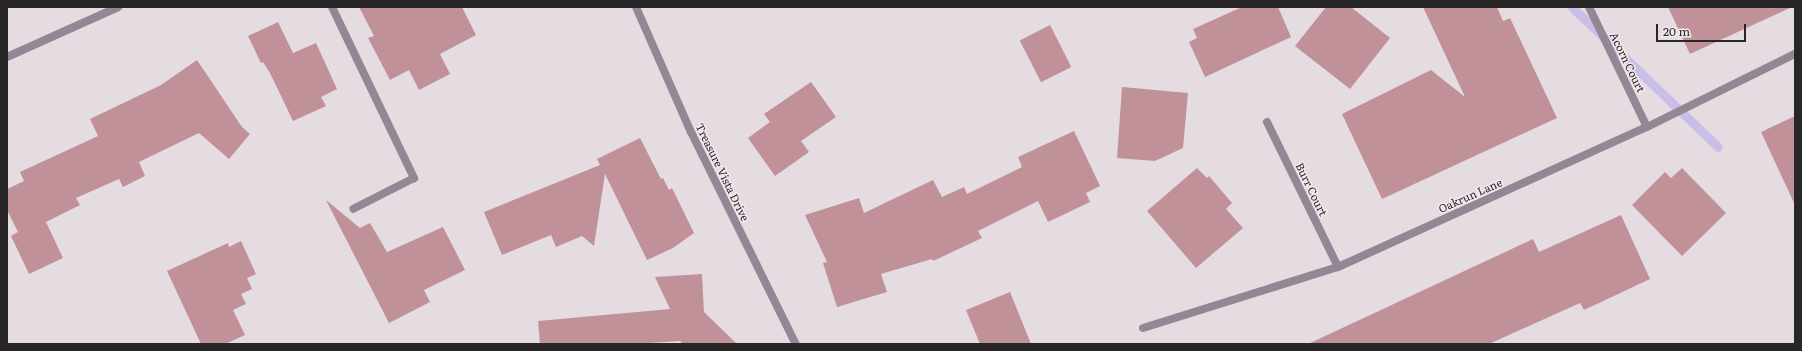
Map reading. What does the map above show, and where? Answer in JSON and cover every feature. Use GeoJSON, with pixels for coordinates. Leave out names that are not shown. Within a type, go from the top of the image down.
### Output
{"type":"FeatureCollection","features":[{"type":"Feature","properties":{"kind":"street"},"geometry":{"type":"LineString","coordinates":[[7,57],[118,7]]}},
{"type":"Feature","properties":{"kind":"street"},"geometry":{"type":"LineString","coordinates":[[332,7],[414,178],[353,209]]}},
{"type":"Feature","properties":{"kind":"street","name":"Treasure Vista Drive"},"geometry":{"type":"LineString","coordinates":[[636,7],[691,132],[796,344]]}},
{"type":"Feature","properties":{"kind":"street","name":"Acorn Court"},"geometry":{"type":"LineString","coordinates":[[1589,7],[1647,127]]}},
{"type":"Feature","properties":{"kind":"street","name":"Oakrun Lane"},"geometry":{"type":"LineString","coordinates":[[1142,328],[1338,267],[1647,127],[1795,54]]}},
{"type":"Feature","properties":{"kind":"street","name":"Burr Court"},"geometry":{"type":"LineString","coordinates":[[1267,122],[1338,267]]}},
{"type":"Feature","properties":{"kind":"building"},"geometry":{"type":"Polygon","coordinates":[[[359,7],[462,7],[476,35],[440,54],[450,74],[419,90],[409,70],[390,80],[368,38],[374,36],[359,7]]]}},
{"type":"Feature","properties":{"kind":"building"},"geometry":{"type":"Polygon","coordinates":[[[1242,7],[1278,7],[1291,37],[1205,77],[1189,42],[1197,38],[1193,29],[1242,7]]]}},
{"type":"Feature","properties":{"kind":"building"},"geometry":{"type":"Polygon","coordinates":[[[1326,7],[1351,7],[1390,38],[1350,89],[1295,46],[1326,7]]]}},
{"type":"Feature","properties":{"kind":"building"},"geometry":{"type":"Polygon","coordinates":[[[1423,7],[1497,7],[1503,21],[1510,18],[1557,118],[1382,199],[1342,114],[1431,70],[1465,97],[1423,7]]]}},
{"type":"Feature","properties":{"kind":"building"},"geometry":{"type":"Polygon","coordinates":[[[1668,7],[1792,7],[1690,54],[1668,7]]]}},
{"type":"Feature","properties":{"kind":"building"},"geometry":{"type":"Polygon","coordinates":[[[278,22],[293,53],[316,43],[337,89],[321,97],[326,106],[293,121],[270,73],[263,62],[261,63],[248,36],[278,22]]]}},
{"type":"Feature","properties":{"kind":"building"},"geometry":{"type":"Polygon","coordinates":[[[1050,25],[1071,67],[1041,82],[1020,40],[1050,25]]]}},
{"type":"Feature","properties":{"kind":"building"},"geometry":{"type":"Polygon","coordinates":[[[197,60],[242,127],[250,134],[229,159],[199,133],[139,162],[145,176],[123,187],[119,179],[76,198],[80,205],[46,222],[63,258],[29,274],[11,236],[18,232],[7,210],[7,189],[24,181],[20,172],[98,136],[90,119],[161,85],[197,60]]]}},
{"type":"Feature","properties":{"kind":"building"},"geometry":{"type":"Polygon","coordinates":[[[811,82],[836,117],[801,141],[809,152],[775,176],[748,138],[770,122],[764,114],[811,82]]]}},
{"type":"Feature","properties":{"kind":"building"},"geometry":{"type":"Polygon","coordinates":[[[1122,87],[1188,93],[1183,148],[1155,161],[1117,158],[1122,87]]]}},
{"type":"Feature","properties":{"kind":"building"},"geometry":{"type":"Polygon","coordinates":[[[1795,116],[1795,205],[1761,132],[1795,116]]]}},
{"type":"Feature","properties":{"kind":"building"},"geometry":{"type":"Polygon","coordinates":[[[1074,131],[1100,186],[1086,193],[1090,202],[1048,222],[1038,201],[978,231],[982,238],[933,261],[932,259],[881,274],[887,292],[837,307],[823,263],[827,262],[805,215],[859,198],[864,213],[933,180],[942,197],[964,187],[967,194],[1022,167],[1018,157],[1074,131]]]}},
{"type":"Feature","properties":{"kind":"building"},"geometry":{"type":"Polygon","coordinates":[[[640,138],[661,179],[663,178],[669,190],[672,188],[694,233],[673,248],[647,260],[605,174],[594,246],[582,236],[556,247],[551,235],[502,255],[484,212],[600,165],[597,159],[640,138]]]}},
{"type":"Feature","properties":{"kind":"building"},"geometry":{"type":"Polygon","coordinates":[[[1197,168],[1207,178],[1209,176],[1232,203],[1226,209],[1243,228],[1196,268],[1147,211],[1197,168]]]}},
{"type":"Feature","properties":{"kind":"building"},"geometry":{"type":"Polygon","coordinates":[[[1682,168],[1726,213],[1682,256],[1632,205],[1665,172],[1671,178],[1682,168]]]}},
{"type":"Feature","properties":{"kind":"building"},"geometry":{"type":"Polygon","coordinates":[[[326,200],[360,228],[370,223],[387,252],[443,227],[465,270],[424,290],[430,302],[389,323],[326,200]]]}},
{"type":"Feature","properties":{"kind":"building"},"geometry":{"type":"Polygon","coordinates":[[[1621,215],[1650,279],[1584,310],[1580,303],[1489,344],[1308,344],[1533,239],[1539,252],[1621,215]]]}},
{"type":"Feature","properties":{"kind":"building"},"geometry":{"type":"Polygon","coordinates":[[[241,241],[256,274],[247,278],[252,289],[241,294],[246,304],[233,310],[245,335],[225,344],[201,344],[167,271],[228,243],[229,247],[241,241]]]}},
{"type":"Feature","properties":{"kind":"building"},"geometry":{"type":"Polygon","coordinates":[[[702,274],[704,312],[737,344],[683,344],[680,341],[632,344],[540,344],[538,321],[670,309],[655,277],[702,274]]]}},
{"type":"Feature","properties":{"kind":"building"},"geometry":{"type":"Polygon","coordinates":[[[1010,292],[1031,344],[980,344],[966,310],[1010,292]]]}},
{"type":"Feature","properties":{"kind":"waterway"},"geometry":{"type":"LineString","coordinates":[[1572,7],[1718,147]]}}]}
